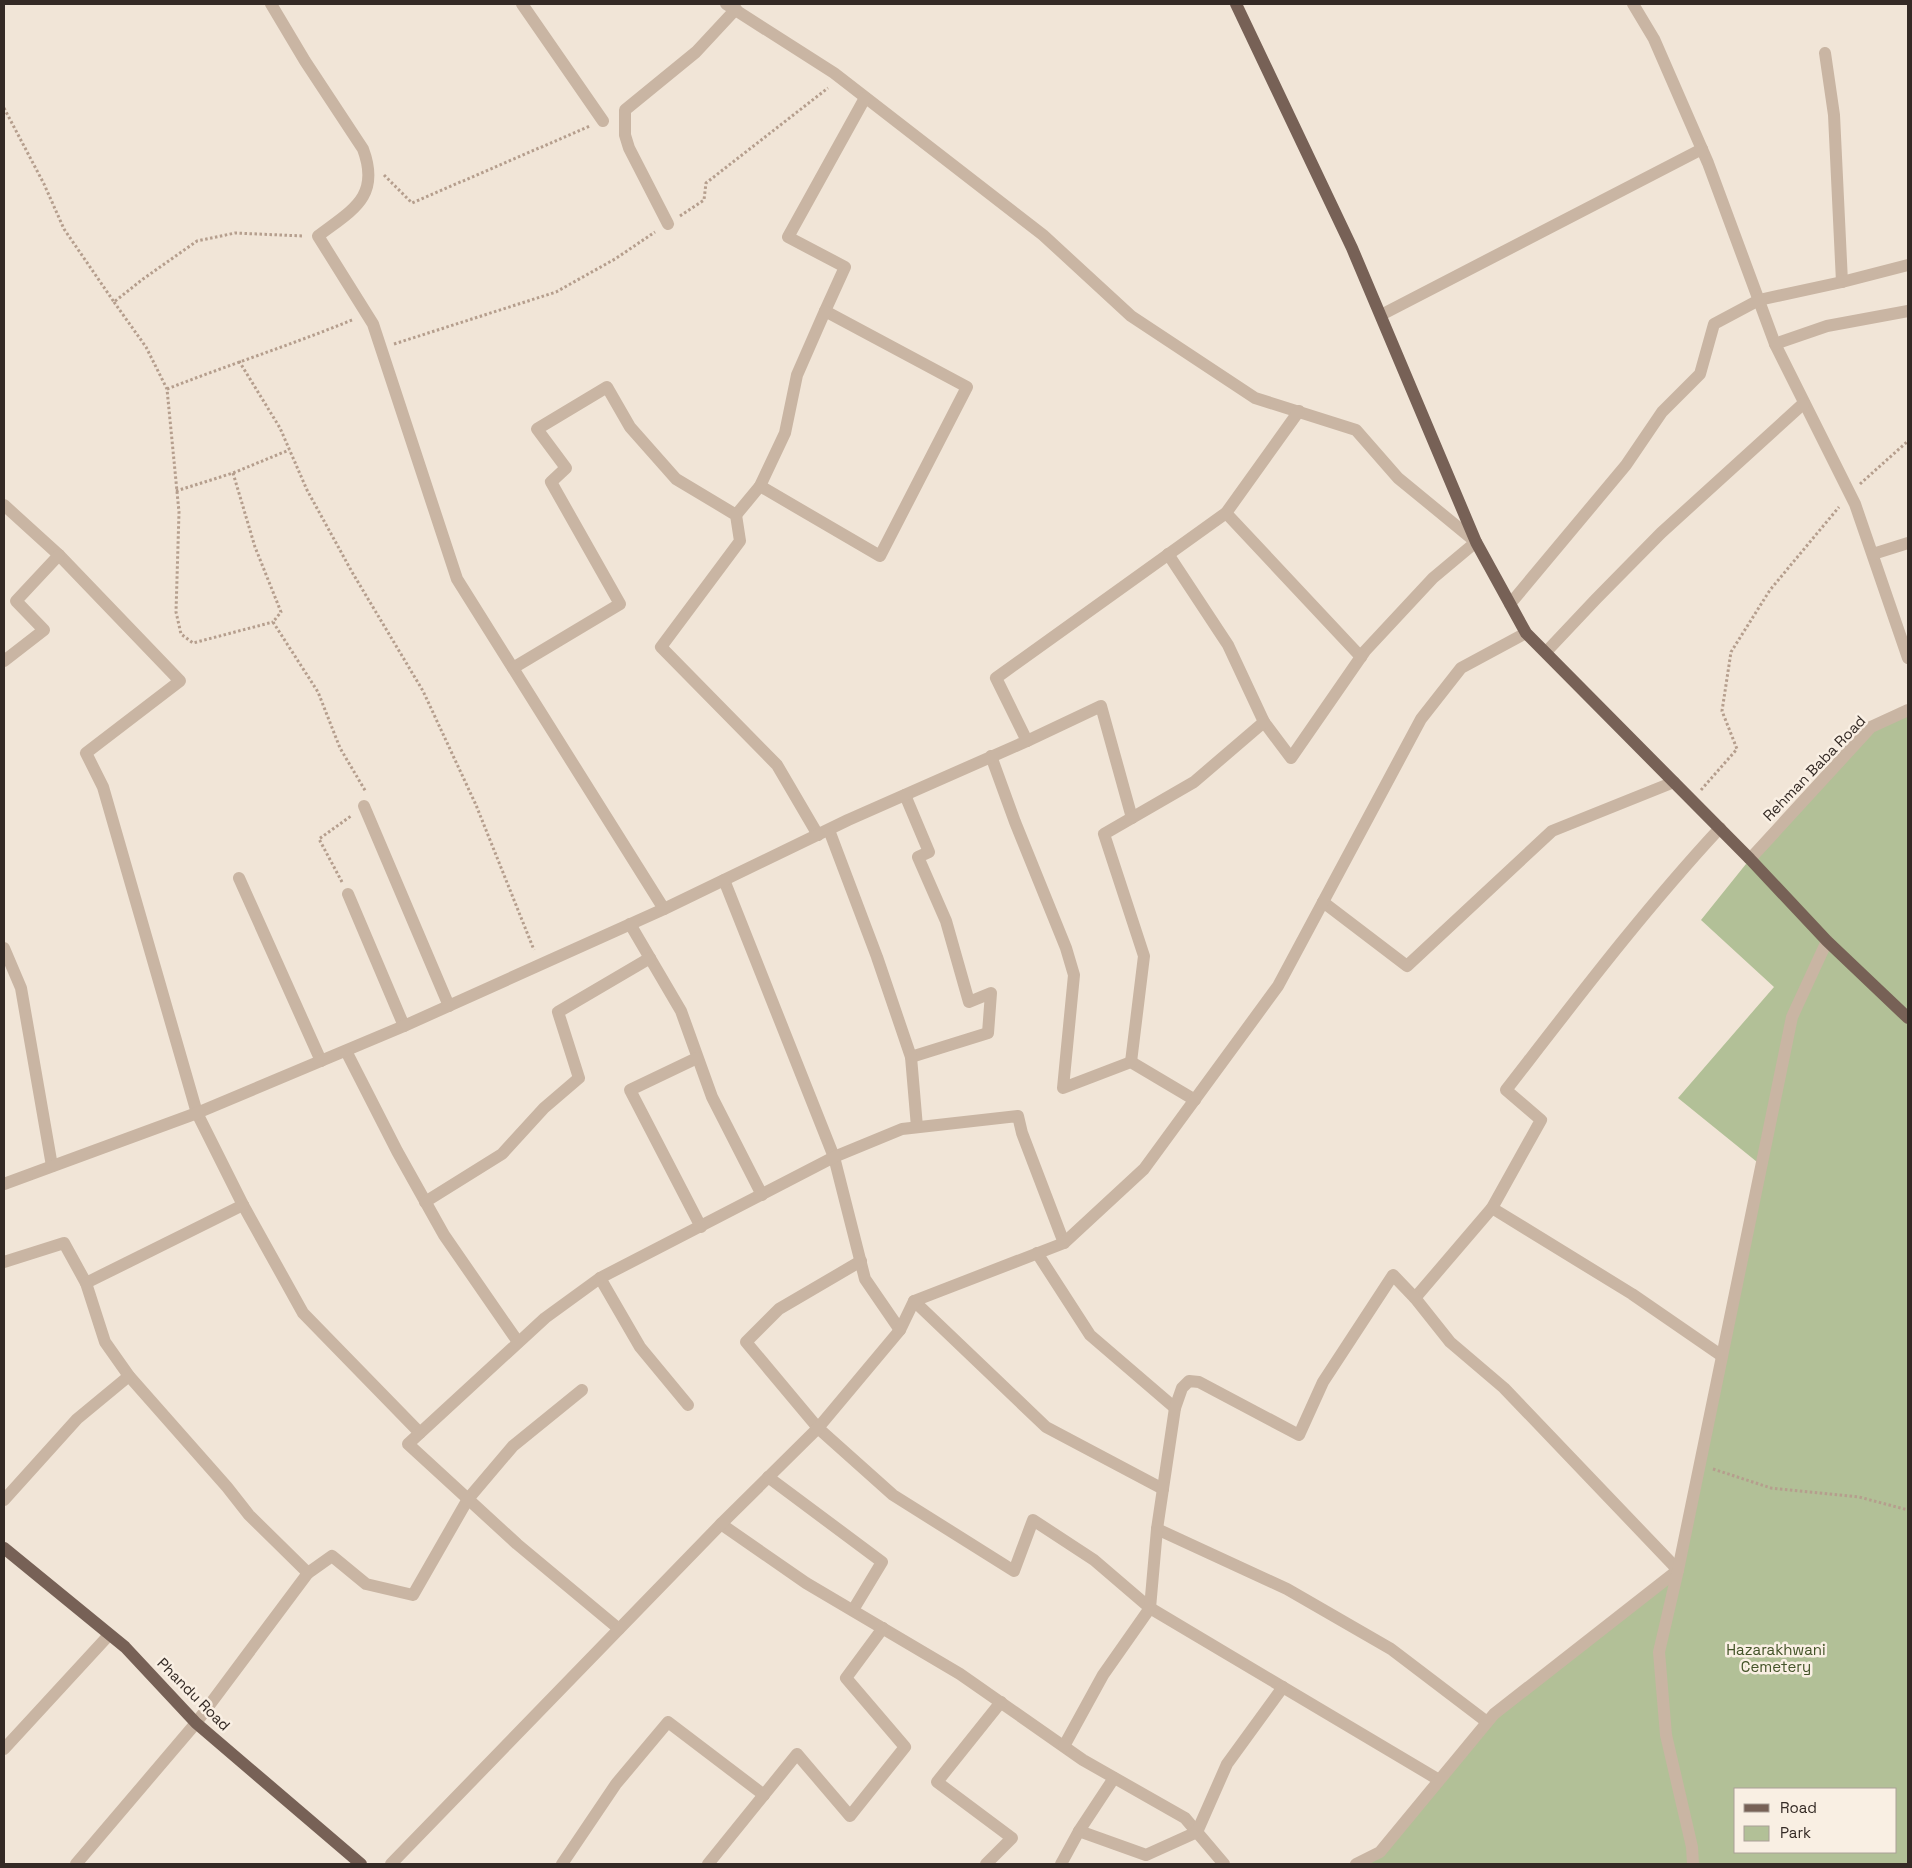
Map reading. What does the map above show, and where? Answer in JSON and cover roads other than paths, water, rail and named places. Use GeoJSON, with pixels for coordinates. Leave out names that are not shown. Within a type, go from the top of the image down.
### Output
{"type":"FeatureCollection","features":[{"type":"Feature","properties":{"kind":"main road"},"geometry":{"type":"LineString","coordinates":[[1236,4],[1352,248],[1476,542],[1526,633],[1720,828],[1827,941],[1908,1018]]}},
{"type":"Feature","properties":{"kind":"main road","name":"Phandu Road"},"geometry":{"type":"LineString","coordinates":[[4,1548],[124,1647],[196,1723],[361,1864]]}},
{"type":"Feature","properties":{"kind":"street"},"geometry":{"type":"LineString","coordinates":[[271,4],[365,155],[368,163],[369,175],[365,193],[358,206],[318,236],[373,324],[457,579],[664,909]]}},
{"type":"Feature","properties":{"kind":"street"},"geometry":{"type":"LineString","coordinates":[[522,4],[602,121]]}},
{"type":"Feature","properties":{"kind":"street"},"geometry":{"type":"LineString","coordinates":[[1634,4],[1654,39],[1702,149],[1775,344],[1856,504],[1908,658]]}},
{"type":"Feature","properties":{"kind":"street"},"geometry":{"type":"LineString","coordinates":[[668,224],[629,148],[625,135],[625,110],[696,52],[731,6],[840,78],[1043,235],[1131,316],[1255,398],[1356,430],[1398,478],[1476,542],[1433,578],[1361,657],[1291,758],[1264,722],[1228,645],[1168,554]]}},
{"type":"Feature","properties":{"kind":"street"},"geometry":{"type":"LineString","coordinates":[[1825,52],[1834,115],[1842,282]]}},
{"type":"Feature","properties":{"kind":"street"},"geometry":{"type":"LineString","coordinates":[[865,98],[788,237],[845,267],[797,375],[785,433],[760,486],[736,514],[740,541],[661,647],[777,765],[823,832],[876,957],[911,1057],[917,1127]]}},
{"type":"Feature","properties":{"kind":"street"},"geometry":{"type":"LineString","coordinates":[[1381,315],[1702,149]]}},
{"type":"Feature","properties":{"kind":"street"},"geometry":{"type":"LineString","coordinates":[[1510,604],[1626,466],[1662,412],[1700,374],[1714,324],[1759,300],[1908,265]]}},
{"type":"Feature","properties":{"kind":"street"},"geometry":{"type":"LineString","coordinates":[[760,486],[880,556],[967,387],[825,311]]}},
{"type":"Feature","properties":{"kind":"street"},"geometry":{"type":"LineString","coordinates":[[1775,344],[1827,326],[1908,311]]}},
{"type":"Feature","properties":{"kind":"street"},"geometry":{"type":"LineString","coordinates":[[513,668],[620,604],[551,482],[566,468],[536,429],[607,387],[630,427],[676,479],[736,514]]}},
{"type":"Feature","properties":{"kind":"street"},"geometry":{"type":"LineString","coordinates":[[1546,652],[1661,534],[1804,403]]}},
{"type":"Feature","properties":{"kind":"street"},"geometry":{"type":"LineString","coordinates":[[1027,740],[996,678],[1226,513],[1299,411]]}},
{"type":"Feature","properties":{"kind":"street"},"geometry":{"type":"LineString","coordinates":[[4,505],[59,555],[180,681],[86,753],[103,786],[197,1113],[243,1205],[303,1313],[420,1433]]}},
{"type":"Feature","properties":{"kind":"street"},"geometry":{"type":"LineString","coordinates":[[1226,513],[1361,657]]}},
{"type":"Feature","properties":{"kind":"street"},"geometry":{"type":"LineString","coordinates":[[1873,554],[1908,543]]}},
{"type":"Feature","properties":{"kind":"street"},"geometry":{"type":"LineString","coordinates":[[4,661],[44,630],[16,601],[59,555]]}},
{"type":"Feature","properties":{"kind":"street"},"geometry":{"type":"LineString","coordinates":[[391,1864],[619,1629],[818,1428],[900,1330],[914,1301],[1064,1243],[1144,1169],[1278,986],[1421,719],[1461,668],[1526,633]]}},
{"type":"Feature","properties":{"kind":"street"},"geometry":{"type":"LineString","coordinates":[[4,1184],[197,1113],[404,1026],[664,909],[823,832],[1102,706],[1132,818]]}},
{"type":"Feature","properties":{"kind":"street","name":"Rehman Baba Road"},"geometry":{"type":"LineString","coordinates":[[1750,859],[1871,727],[1908,710]]}},
{"type":"Feature","properties":{"kind":"street"},"geometry":{"type":"LineString","coordinates":[[1131,1062],[1144,956],[1104,834],[1194,782],[1264,722]]}},
{"type":"Feature","properties":{"kind":"street"},"geometry":{"type":"LineString","coordinates":[[991,756],[1015,822],[1066,948],[1074,975],[1063,1088],[1131,1062]]}},
{"type":"Feature","properties":{"kind":"street"},"geometry":{"type":"LineString","coordinates":[[1323,902],[1406,966],[1552,831],[1674,782]]}},
{"type":"Feature","properties":{"kind":"street"},"geometry":{"type":"LineString","coordinates":[[905,795],[929,852],[918,857],[946,921],[969,1002],[991,993],[988,1033],[911,1057]]}},
{"type":"Feature","properties":{"kind":"street"},"geometry":{"type":"LineString","coordinates":[[364,806],[449,1006]]}},
{"type":"Feature","properties":{"kind":"street"},"geometry":{"type":"LineString","coordinates":[[1414,1298],[1492,1208],[1541,1120],[1506,1090],[1622,941],[1690,860],[1720,828]]}},
{"type":"Feature","properties":{"kind":"street"},"geometry":{"type":"LineString","coordinates":[[239,878],[320,1061]]}},
{"type":"Feature","properties":{"kind":"street"},"geometry":{"type":"LineString","coordinates":[[724,880],[834,1157],[865,1279],[900,1330]]}},
{"type":"Feature","properties":{"kind":"street"},"geometry":{"type":"LineString","coordinates":[[348,894],[404,1026]]}},
{"type":"Feature","properties":{"kind":"street"},"geometry":{"type":"LineString","coordinates":[[630,924],[681,1012],[712,1097],[762,1195]]}},
{"type":"Feature","properties":{"kind":"street"},"geometry":{"type":"LineString","coordinates":[[1693,1864],[1692,1847],[1666,1735],[1659,1652],[1700,1465],[1792,1017],[1827,941]]}},
{"type":"Feature","properties":{"kind":"street"},"geometry":{"type":"LineString","coordinates":[[4,948],[21,988],[52,1166]]}},
{"type":"Feature","properties":{"kind":"street"},"geometry":{"type":"LineString","coordinates":[[425,1202],[502,1154],[544,1108],[579,1078],[558,1012],[650,958]]}},
{"type":"Feature","properties":{"kind":"street"},"geometry":{"type":"LineString","coordinates":[[346,1051],[397,1151],[444,1235],[518,1342]]}},
{"type":"Feature","properties":{"kind":"street"},"geometry":{"type":"LineString","coordinates":[[697,1058],[630,1090],[701,1227]]}},
{"type":"Feature","properties":{"kind":"street"},"geometry":{"type":"LineString","coordinates":[[1131,1062],[1195,1100]]}},
{"type":"Feature","properties":{"kind":"street"},"geometry":{"type":"LineString","coordinates":[[619,1629],[516,1544],[408,1444],[545,1318],[600,1278],[834,1157],[902,1129],[1018,1116],[1022,1133],[1064,1243]]}},
{"type":"Feature","properties":{"kind":"street"},"geometry":{"type":"LineString","coordinates":[[86,1283],[243,1205]]}},
{"type":"Feature","properties":{"kind":"street"},"geometry":{"type":"LineString","coordinates":[[1492,1208],[1632,1294],[1722,1356]]}},
{"type":"Feature","properties":{"kind":"street"},"geometry":{"type":"LineString","coordinates":[[4,1262],[64,1243],[86,1283],[105,1342],[129,1376],[227,1487],[248,1515],[308,1573]]}},
{"type":"Feature","properties":{"kind":"street"},"geometry":{"type":"LineString","coordinates":[[1036,1253],[1090,1334],[1175,1408]]}},
{"type":"Feature","properties":{"kind":"street"},"geometry":{"type":"LineString","coordinates":[[861,1261],[779,1309],[746,1342],[818,1428],[893,1495],[1014,1571],[1033,1520],[1094,1560],[1150,1608],[1439,1780]]}},
{"type":"Feature","properties":{"kind":"street"},"geometry":{"type":"LineString","coordinates":[[1064,1746],[1104,1675],[1150,1608],[1157,1529],[1175,1408],[1182,1388],[1189,1381],[1199,1382],[1299,1435],[1322,1382],[1393,1275],[1450,1342],[1504,1388],[1678,1570]]}},
{"type":"Feature","properties":{"kind":"street"},"geometry":{"type":"LineString","coordinates":[[600,1278],[640,1347],[688,1405]]}},
{"type":"Feature","properties":{"kind":"street"},"geometry":{"type":"LineString","coordinates":[[914,1301],[1046,1427],[1163,1488]]}},
{"type":"Feature","properties":{"kind":"street"},"geometry":{"type":"LineString","coordinates":[[4,1500],[77,1419],[129,1376]]}},
{"type":"Feature","properties":{"kind":"street"},"geometry":{"type":"LineString","coordinates":[[76,1864],[196,1723],[308,1573],[332,1556],[366,1584],[413,1595],[468,1499],[513,1446],[582,1390]]}},
{"type":"Feature","properties":{"kind":"street"},"geometry":{"type":"LineString","coordinates":[[768,1477],[882,1562],[853,1610]]}},
{"type":"Feature","properties":{"kind":"street"},"geometry":{"type":"LineString","coordinates":[[722,1524],[806,1583],[960,1674],[1083,1760],[1185,1818],[1224,1864]]}},
{"type":"Feature","properties":{"kind":"street"},"geometry":{"type":"LineString","coordinates":[[1157,1529],[1287,1589],[1390,1649],[1487,1722]]}},
{"type":"Feature","properties":{"kind":"street"},"geometry":{"type":"LineString","coordinates":[[1356,1864],[1380,1852],[1494,1714],[1678,1570]]}},
{"type":"Feature","properties":{"kind":"street"},"geometry":{"type":"LineString","coordinates":[[708,1864],[797,1754],[850,1816],[905,1747],[846,1678],[883,1628]]}},
{"type":"Feature","properties":{"kind":"street"},"geometry":{"type":"LineString","coordinates":[[4,1749],[109,1635]]}},
{"type":"Feature","properties":{"kind":"street"},"geometry":{"type":"LineString","coordinates":[[1079,1831],[1146,1855],[1197,1832],[1227,1764],[1283,1687]]}},
{"type":"Feature","properties":{"kind":"street"},"geometry":{"type":"LineString","coordinates":[[986,1864],[1012,1838],[937,1782],[1000,1702]]}},
{"type":"Feature","properties":{"kind":"street"},"geometry":{"type":"LineString","coordinates":[[562,1864],[616,1784],[668,1722],[764,1795]]}},
{"type":"Feature","properties":{"kind":"street"},"geometry":{"type":"LineString","coordinates":[[1061,1864],[1079,1831],[1114,1778]]}},
{"type":"Feature","properties":{"kind":"park label","name":"Hazarakhwani Cemetery"},"geometry":{"type":"Point","coordinates":[1776,1658]}}]}
